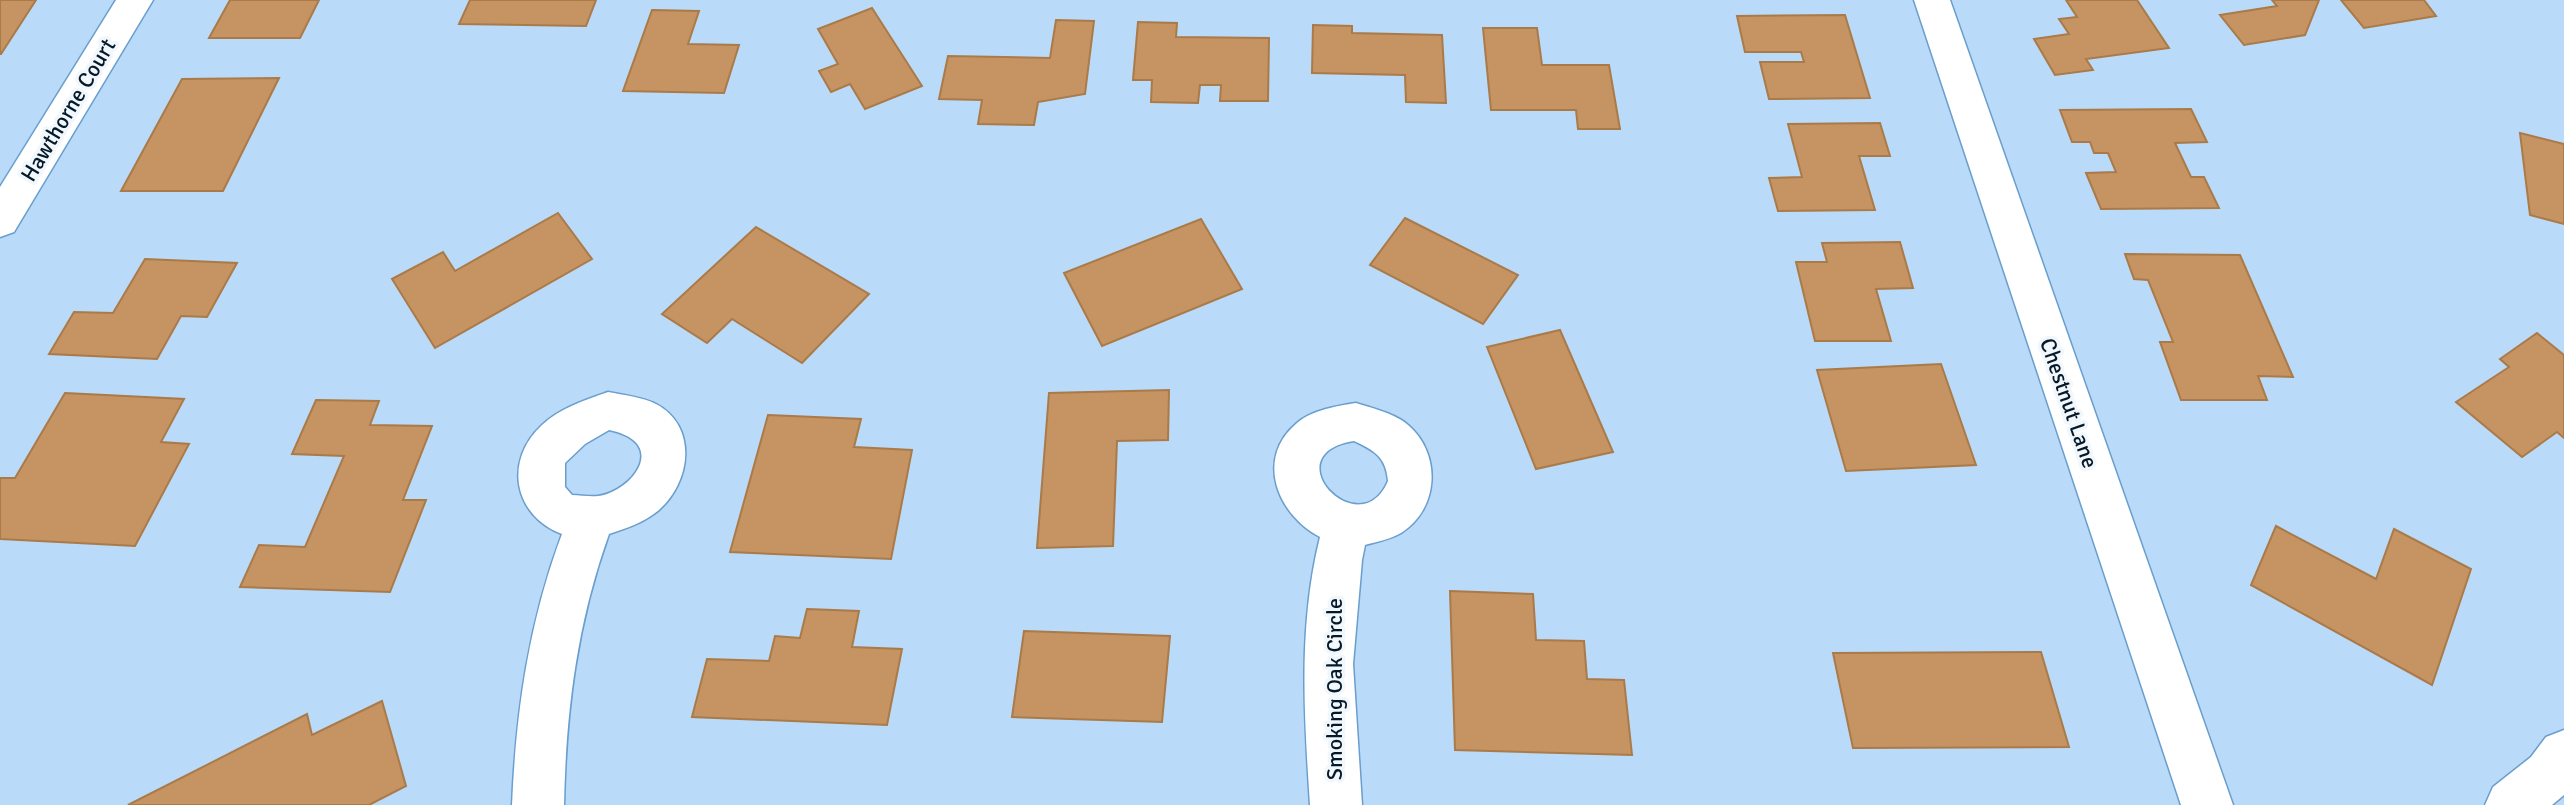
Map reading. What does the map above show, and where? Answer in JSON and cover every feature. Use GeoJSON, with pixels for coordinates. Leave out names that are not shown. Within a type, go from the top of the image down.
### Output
{"type":"FeatureCollection","features":[{"type":"Feature","properties":{"kind":"street","name":"Hawthorne Court"},"geometry":{"type":"LineString","coordinates":[[0,221],[135,0]]}},
{"type":"Feature","properties":{"kind":"street","name":"Chestnut Lane"},"geometry":{"type":"LineString","coordinates":[[1932,0],[2207,805]]}},
{"type":"Feature","properties":{"kind":"street"},"geometry":{"type":"LineString","coordinates":[[538,805],[540,716],[552,638],[591,519]]}},
{"type":"Feature","properties":{"kind":"street","name":"Smoking Oak Circle"},"geometry":{"type":"LineString","coordinates":[[1336,805],[1330,645],[1334,569],[1346,526]]}},
{"type":"Feature","properties":{"kind":"street"},"geometry":{"type":"LineString","coordinates":[[2511,805],[2549,775],[2564,755]]}},
{"type":"Feature","properties":{"kind":"building"},"geometry":{"type":"Polygon","coordinates":[[[0,0],[36,0],[1,54],[0,54],[0,0]]]}},
{"type":"Feature","properties":{"kind":"building"},"geometry":{"type":"Polygon","coordinates":[[[230,0],[319,0],[300,38],[209,38],[230,0]]]}},
{"type":"Feature","properties":{"kind":"building"},"geometry":{"type":"Polygon","coordinates":[[[470,0],[596,0],[586,26],[459,24],[470,0]]]}},
{"type":"Feature","properties":{"kind":"building"},"geometry":{"type":"Polygon","coordinates":[[[2066,0],[2137,0],[2169,48],[2086,59],[2093,70],[2055,75],[2034,39],[2069,34],[2059,19],[2077,17],[2066,0]]]}},
{"type":"Feature","properties":{"kind":"building"},"geometry":{"type":"Polygon","coordinates":[[[2272,0],[2319,0],[2305,35],[2244,45],[2220,15],[2277,6],[2272,0]]]}},
{"type":"Feature","properties":{"kind":"building"},"geometry":{"type":"Polygon","coordinates":[[[2341,0],[2424,0],[2436,16],[2364,28],[2341,0]]]}},
{"type":"Feature","properties":{"kind":"building"},"geometry":{"type":"Polygon","coordinates":[[[872,8],[922,86],[865,109],[850,84],[831,92],[819,71],[838,64],[818,29],[872,8]]]}},
{"type":"Feature","properties":{"kind":"building"},"geometry":{"type":"Polygon","coordinates":[[[652,10],[699,11],[688,44],[739,45],[724,93],[623,91],[652,10]]]}},
{"type":"Feature","properties":{"kind":"building"},"geometry":{"type":"Polygon","coordinates":[[[1845,15],[1870,98],[1769,99],[1760,62],[1804,62],[1801,52],[1745,52],[1737,16],[1845,15]]]}},
{"type":"Feature","properties":{"kind":"building"},"geometry":{"type":"Polygon","coordinates":[[[1056,20],[1094,21],[1085,94],[1038,102],[1034,125],[978,124],[982,100],[939,99],[948,56],[1050,58],[1056,20]]]}},
{"type":"Feature","properties":{"kind":"building"},"geometry":{"type":"Polygon","coordinates":[[[1138,22],[1177,23],[1176,37],[1269,38],[1268,101],[1220,101],[1221,85],[1200,85],[1198,103],[1151,102],[1152,80],[1133,80],[1138,22]]]}},
{"type":"Feature","properties":{"kind":"building"},"geometry":{"type":"Polygon","coordinates":[[[1313,25],[1352,26],[1352,33],[1442,35],[1446,103],[1406,102],[1405,75],[1312,73],[1313,25]]]}},
{"type":"Feature","properties":{"kind":"building"},"geometry":{"type":"Polygon","coordinates":[[[1483,28],[1537,28],[1542,65],[1609,65],[1620,129],[1578,129],[1576,110],[1491,110],[1483,28]]]}},
{"type":"Feature","properties":{"kind":"building"},"geometry":{"type":"Polygon","coordinates":[[[279,78],[223,191],[121,191],[182,79],[279,78]]]}},
{"type":"Feature","properties":{"kind":"building"},"geometry":{"type":"Polygon","coordinates":[[[2191,109],[2207,142],[2175,143],[2191,177],[2204,177],[2219,208],[2101,209],[2086,173],[2116,172],[2108,153],[2094,153],[2090,142],[2072,142],[2060,110],[2191,109]]]}},
{"type":"Feature","properties":{"kind":"building"},"geometry":{"type":"Polygon","coordinates":[[[1880,123],[1890,156],[1859,156],[1875,210],[1778,211],[1769,178],[1802,177],[1788,124],[1880,123]]]}},
{"type":"Feature","properties":{"kind":"building"},"geometry":{"type":"Polygon","coordinates":[[[2520,133],[2564,144],[2564,224],[2530,215],[2520,133]]]}},
{"type":"Feature","properties":{"kind":"building"},"geometry":{"type":"Polygon","coordinates":[[[558,213],[592,259],[435,348],[392,279],[443,252],[455,271],[558,213]]]}},
{"type":"Feature","properties":{"kind":"building"},"geometry":{"type":"Polygon","coordinates":[[[1405,218],[1518,275],[1483,324],[1370,265],[1405,218]]]}},
{"type":"Feature","properties":{"kind":"building"},"geometry":{"type":"Polygon","coordinates":[[[1201,219],[1242,289],[1102,346],[1064,273],[1201,219]]]}},
{"type":"Feature","properties":{"kind":"building"},"geometry":{"type":"Polygon","coordinates":[[[756,227],[869,294],[802,363],[732,319],[707,343],[662,314],[756,227]]]}},
{"type":"Feature","properties":{"kind":"building"},"geometry":{"type":"Polygon","coordinates":[[[1900,242],[1913,288],[1876,289],[1891,341],[1815,341],[1796,262],[1827,262],[1822,243],[1900,242]]]}},
{"type":"Feature","properties":{"kind":"building"},"geometry":{"type":"Polygon","coordinates":[[[2125,254],[2240,255],[2293,377],[2258,376],[2267,400],[2181,400],[2160,342],[2173,342],[2148,280],[2134,279],[2125,254]]]}},
{"type":"Feature","properties":{"kind":"building"},"geometry":{"type":"Polygon","coordinates":[[[145,259],[237,263],[207,317],[181,316],[157,359],[49,354],[74,312],[113,313],[145,259]]]}},
{"type":"Feature","properties":{"kind":"building"},"geometry":{"type":"Polygon","coordinates":[[[1560,330],[1613,452],[1536,469],[1487,347],[1560,330]]]}},
{"type":"Feature","properties":{"kind":"building"},"geometry":{"type":"Polygon","coordinates":[[[2537,333],[2564,355],[2564,438],[2557,432],[2522,457],[2456,402],[2509,367],[2500,359],[2537,333]]]}},
{"type":"Feature","properties":{"kind":"building"},"geometry":{"type":"Polygon","coordinates":[[[1941,364],[1976,465],[1846,471],[1817,370],[1941,364]]]}},
{"type":"Feature","properties":{"kind":"building"},"geometry":{"type":"Polygon","coordinates":[[[1169,390],[1168,440],[1117,441],[1113,546],[1037,548],[1049,393],[1169,390]]]}},
{"type":"Feature","properties":{"kind":"building"},"geometry":{"type":"Polygon","coordinates":[[[65,393],[184,399],[161,442],[189,444],[135,546],[0,539],[0,478],[15,478],[65,393]]]}},
{"type":"Feature","properties":{"kind":"building"},"geometry":{"type":"Polygon","coordinates":[[[316,400],[379,401],[370,425],[432,426],[403,500],[426,500],[390,592],[240,587],[259,545],[305,547],[344,456],[292,454],[316,400]]]}},
{"type":"Feature","properties":{"kind":"building"},"geometry":{"type":"Polygon","coordinates":[[[768,415],[861,419],[854,447],[912,450],[891,559],[730,552],[768,415]]]}},
{"type":"Feature","properties":{"kind":"building"},"geometry":{"type":"Polygon","coordinates":[[[2276,526],[2376,579],[2394,529],[2471,569],[2432,685],[2251,585],[2276,526]]]}},
{"type":"Feature","properties":{"kind":"building"},"geometry":{"type":"Polygon","coordinates":[[[1450,591],[1533,594],[1536,640],[1584,641],[1587,679],[1624,680],[1632,755],[1455,750],[1450,591]]]}},
{"type":"Feature","properties":{"kind":"building"},"geometry":{"type":"Polygon","coordinates":[[[807,609],[859,611],[852,647],[902,649],[887,725],[692,717],[707,659],[769,661],[775,636],[800,638],[807,609]]]}},
{"type":"Feature","properties":{"kind":"building"},"geometry":{"type":"Polygon","coordinates":[[[1024,631],[1170,636],[1162,722],[1012,717],[1024,631]]]}},
{"type":"Feature","properties":{"kind":"building"},"geometry":{"type":"Polygon","coordinates":[[[2041,652],[2069,747],[1853,748],[1833,653],[2041,652]]]}},
{"type":"Feature","properties":{"kind":"building"},"geometry":{"type":"Polygon","coordinates":[[[382,701],[406,786],[369,805],[128,805],[307,714],[312,735],[382,701]]]}}]}
